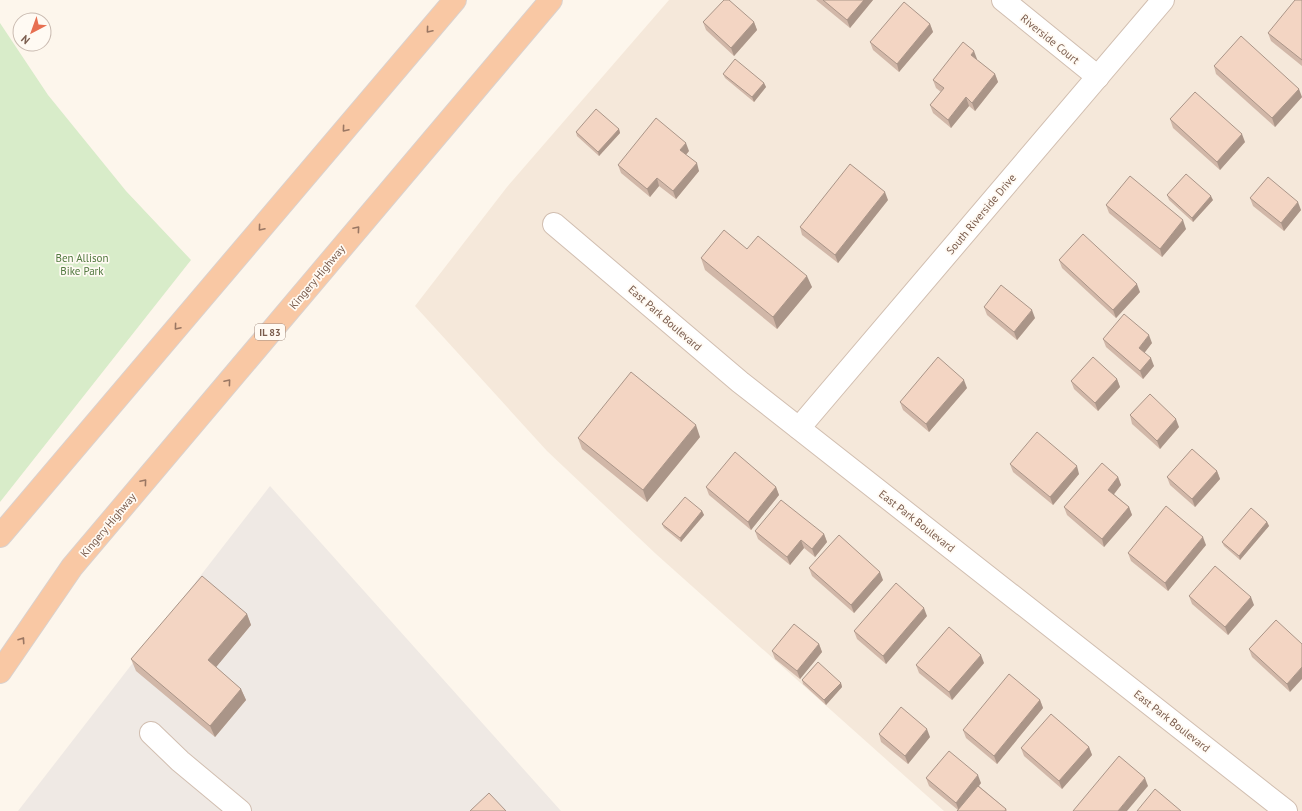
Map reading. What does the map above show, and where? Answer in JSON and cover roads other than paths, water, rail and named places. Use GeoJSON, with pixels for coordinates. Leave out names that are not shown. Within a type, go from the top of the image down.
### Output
{"type":"FeatureCollection","features":[{"type":"Feature","properties":{"kind":"highway"},"geometry":{"type":"LineString","coordinates":[[0,536],[455,0]]}},
{"type":"Feature","properties":{"kind":"highway","name":"Kingery Highway"},"geometry":{"type":"LineString","coordinates":[[0,672],[72,567],[551,0]]}},
{"type":"Feature","properties":{"kind":"street","name":"Riverside Court"},"geometry":{"type":"LineString","coordinates":[[1003,0],[1098,77]]}},
{"type":"Feature","properties":{"kind":"street","name":"South Riverside Drive"},"geometry":{"type":"LineString","coordinates":[[799,428],[1163,0]]}},
{"type":"Feature","properties":{"kind":"street","name":"East Park Boulevard"},"geometry":{"type":"LineString","coordinates":[[554,224],[740,382],[1283,810]]}},
{"type":"Feature","properties":{"kind":"street"},"geometry":{"type":"LineString","coordinates":[[151,733],[180,761],[240,811]]}},
{"type":"Feature","properties":{"kind":"park label","name":"Ben Allison Bike Park"},"geometry":{"type":"Point","coordinates":[82,264]}}]}
